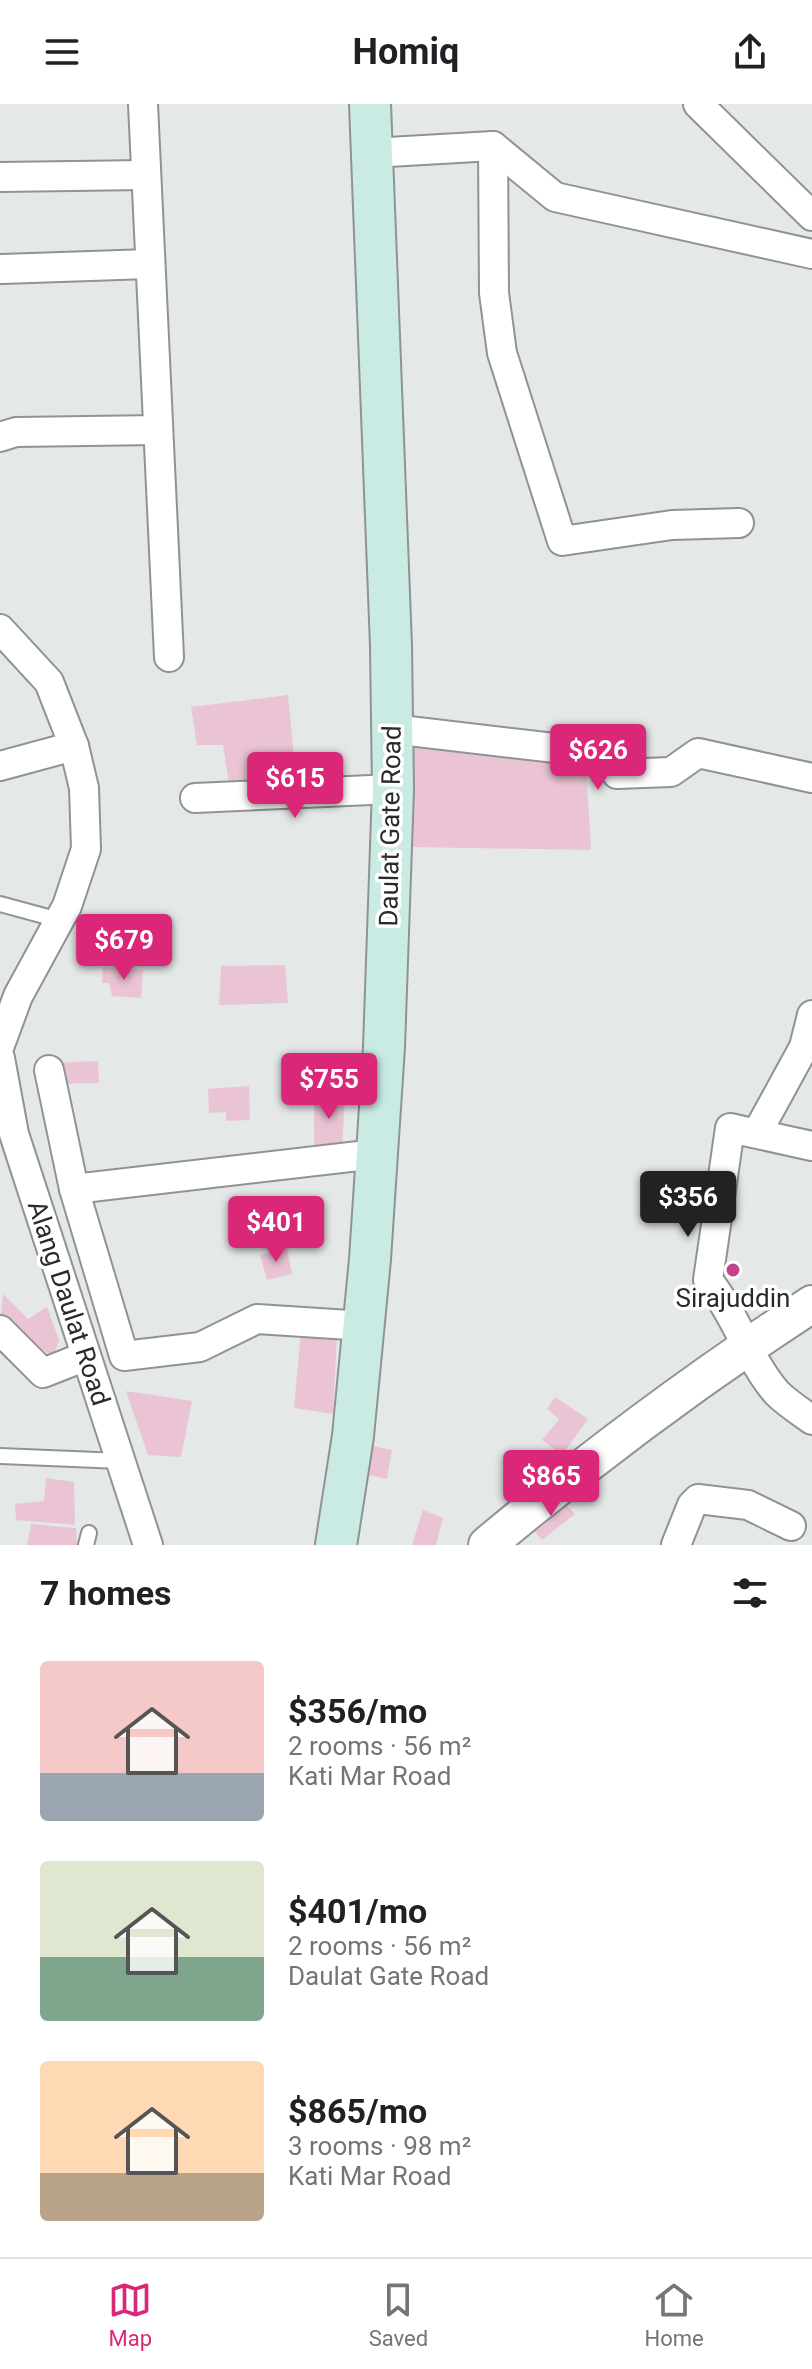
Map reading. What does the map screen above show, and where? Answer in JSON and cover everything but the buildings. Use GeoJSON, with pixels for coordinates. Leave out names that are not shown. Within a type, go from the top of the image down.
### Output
{"type":"FeatureCollection","features":[{"type":"Feature","properties":{"kind":"main road","name":"Daulat Gate Road"},"geometry":{"type":"LineString","coordinates":[[336,1545],[365,1326],[384,1047],[393,789],[370,104]]}},
{"type":"Feature","properties":{"kind":"street"},"geometry":{"type":"LineString","coordinates":[[143,104],[169,657]]}},
{"type":"Feature","properties":{"kind":"street"},"geometry":{"type":"LineString","coordinates":[[698,104],[812,216]]}},
{"type":"Feature","properties":{"kind":"street"},"geometry":{"type":"LineString","coordinates":[[371,153],[493,146],[555,197],[812,254]]}},
{"type":"Feature","properties":{"kind":"street"},"geometry":{"type":"LineString","coordinates":[[493,146],[494,293],[502,353],[562,541],[672,525],[739,523]]}},
{"type":"Feature","properties":{"kind":"street"},"geometry":{"type":"LineString","coordinates":[[0,177],[145,175]]}},
{"type":"Feature","properties":{"kind":"street"},"geometry":{"type":"LineString","coordinates":[[2,269],[149,264]]}},
{"type":"Feature","properties":{"kind":"street"},"geometry":{"type":"LineString","coordinates":[[0,437],[16,432],[158,430]]}},
{"type":"Feature","properties":{"kind":"street","name":"Alang Daulat Road"},"geometry":{"type":"LineString","coordinates":[[0,629],[49,682],[74,746],[84,788],[86,849],[59,920],[18,996],[0,1060],[7,1138],[86,1356],[121,1461],[142,1543]]}},
{"type":"Feature","properties":{"kind":"street"},"geometry":{"type":"LineString","coordinates":[[392,729],[606,754],[617,774],[671,772],[698,753],[812,778]]}},
{"type":"Feature","properties":{"kind":"street"},"geometry":{"type":"LineString","coordinates":[[0,766],[74,746]]}},
{"type":"Feature","properties":{"kind":"street"},"geometry":{"type":"LineString","coordinates":[[195,798],[393,789]]}},
{"type":"Feature","properties":{"kind":"street"},"geometry":{"type":"LineString","coordinates":[[757,1133],[789,1077],[811,1023]]}},
{"type":"Feature","properties":{"kind":"street"},"geometry":{"type":"LineString","coordinates":[[49,1070],[74,1189],[124,1356],[200,1347],[257,1319],[365,1326]]}},
{"type":"Feature","properties":{"kind":"street"},"geometry":{"type":"LineString","coordinates":[[812,1146],[730,1128],[708,1280],[730,1308],[747,1346],[778,1393],[812,1420]]}},
{"type":"Feature","properties":{"kind":"street"},"geometry":{"type":"LineString","coordinates":[[74,1189],[376,1154]]}},
{"type":"Feature","properties":{"kind":"street"},"geometry":{"type":"LineString","coordinates":[[487,1545],[561,1483],[747,1346],[812,1304]]}},
{"type":"Feature","properties":{"kind":"street"},"geometry":{"type":"LineString","coordinates":[[2,1340],[43,1373],[86,1356]]}},
{"type":"Feature","properties":{"kind":"street"},"geometry":{"type":"LineString","coordinates":[[676,1545],[692,1505],[698,1499],[748,1505],[791,1526]]}},
{"type":"Feature","properties":{"kind":"lane"},"geometry":{"type":"LineString","coordinates":[[0,904],[59,920]]}},
{"type":"Feature","properties":{"kind":"lane"},"geometry":{"type":"LineString","coordinates":[[0,1456],[121,1461]]}},
{"type":"Feature","properties":{"kind":"place","name":"Sirajuddin"},"geometry":{"type":"Point","coordinates":[733,1270]}}]}
